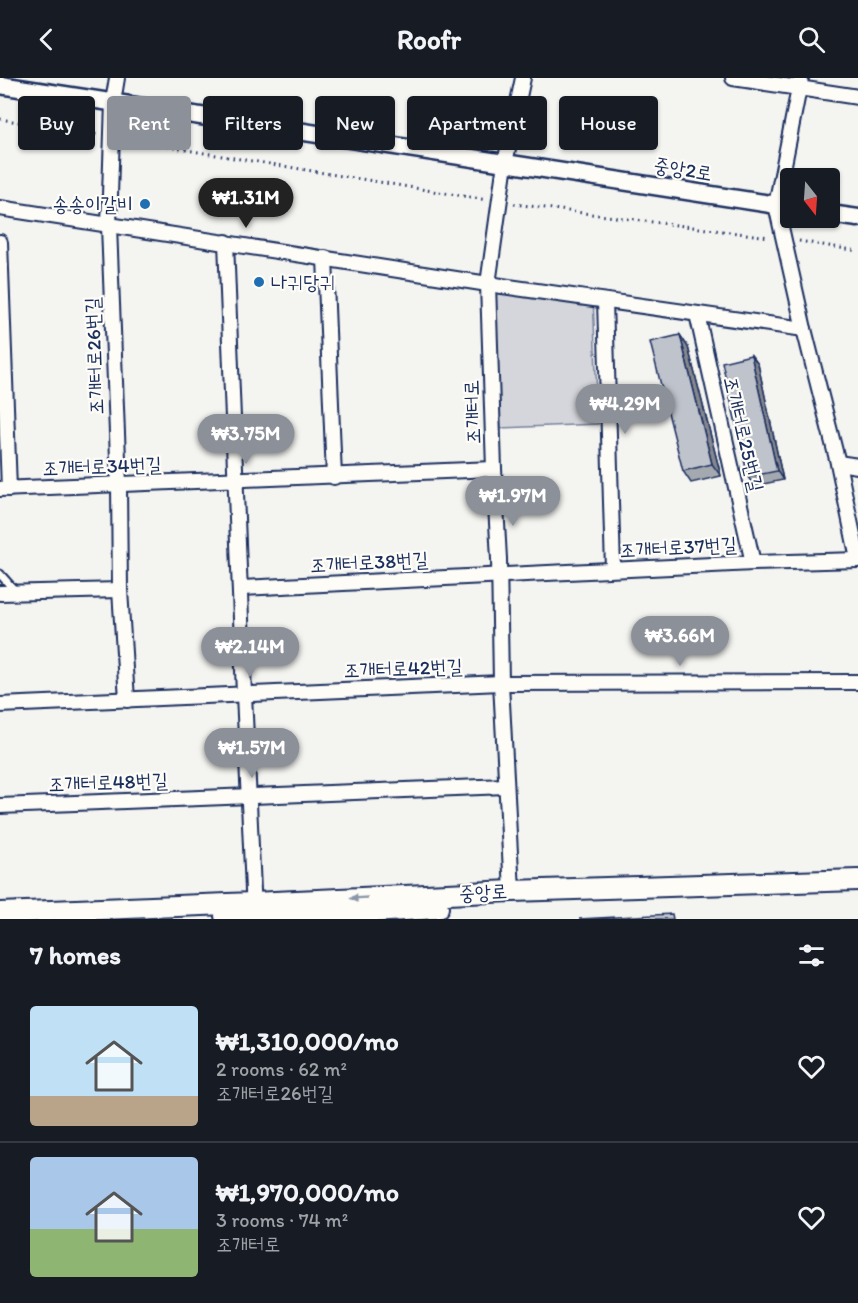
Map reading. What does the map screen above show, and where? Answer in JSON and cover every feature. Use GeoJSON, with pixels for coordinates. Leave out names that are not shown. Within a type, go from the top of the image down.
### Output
{"type":"FeatureCollection","features":[{"type":"Feature","properties":{"kind":"main road","name":"중앙로"},"geometry":{"type":"LineString","coordinates":[[144,919],[230,915],[512,891],[858,880]]}},
{"type":"Feature","properties":{"kind":"main road","name":"중앙로"},"geometry":{"type":"LineString","coordinates":[[0,912],[254,913],[290,917],[538,901],[858,892]]}},
{"type":"Feature","properties":{"kind":"street","name":"조개터로26번길"},"geometry":{"type":"LineString","coordinates":[[114,96],[117,78]]}},
{"type":"Feature","properties":{"kind":"street","name":"조개터로"},"geometry":{"type":"LineString","coordinates":[[512,891],[501,683],[488,284],[505,163],[523,78]]}},
{"type":"Feature","properties":{"kind":"street"},"geometry":{"type":"LineString","coordinates":[[733,78],[800,83],[858,97]]}},
{"type":"Feature","properties":{"kind":"street"},"geometry":{"type":"LineString","coordinates":[[788,168],[800,83]]}},
{"type":"Feature","properties":{"kind":"street","name":"중앙2로"},"geometry":{"type":"LineString","coordinates":[[0,85],[107,101]]}},
{"type":"Feature","properties":{"kind":"street","name":"중앙2로"},"geometry":{"type":"LineString","coordinates":[[191,114],[780,206]]}},
{"type":"Feature","properties":{"kind":"street","name":"조개터로26번길"},"geometry":{"type":"LineString","coordinates":[[112,150],[109,225],[119,485]]}},
{"type":"Feature","properties":{"kind":"street"},"geometry":{"type":"LineString","coordinates":[[0,208],[488,284],[804,329]]}},
{"type":"Feature","properties":{"kind":"street"},"geometry":{"type":"LineString","coordinates":[[840,215],[858,218]]}},
{"type":"Feature","properties":{"kind":"street"},"geometry":{"type":"LineString","coordinates":[[784,228],[784,239],[804,329],[838,463],[858,466]]}},
{"type":"Feature","properties":{"kind":"street"},"geometry":{"type":"LineString","coordinates":[[0,242],[5,489]]}},
{"type":"Feature","properties":{"kind":"street"},"geometry":{"type":"LineString","coordinates":[[226,242],[254,913]]}},
{"type":"Feature","properties":{"kind":"street"},"geometry":{"type":"LineString","coordinates":[[325,258],[334,477]]}},
{"type":"Feature","properties":{"kind":"street"},"geometry":{"type":"LineString","coordinates":[[605,301],[613,569]]}},
{"type":"Feature","properties":{"kind":"street","name":"조개터로25번길"},"geometry":{"type":"LineString","coordinates":[[697,314],[753,563]]}},
{"type":"Feature","properties":{"kind":"street","name":"조개터로37번길"},"geometry":{"type":"LineString","coordinates":[[499,576],[613,569],[858,560],[838,463]]}},
{"type":"Feature","properties":{"kind":"street","name":"조개터로34번길"},"geometry":{"type":"LineString","coordinates":[[5,489],[494,470]]}},
{"type":"Feature","properties":{"kind":"street"},"geometry":{"type":"LineString","coordinates":[[119,485],[120,590],[127,700]]}},
{"type":"Feature","properties":{"kind":"street","name":"조개터로38번길"},"geometry":{"type":"LineString","coordinates":[[240,588],[499,576]]}},
{"type":"Feature","properties":{"kind":"street"},"geometry":{"type":"LineString","coordinates":[[0,593],[120,590]]}},
{"type":"Feature","properties":{"kind":"street","name":"조개터로42번길"},"geometry":{"type":"LineString","coordinates":[[0,705],[501,683],[858,682]]}},
{"type":"Feature","properties":{"kind":"street","name":"조개터로48번길"},"geometry":{"type":"LineString","coordinates":[[0,806],[506,786]]}},
{"type":"Feature","properties":{"kind":"lane"},"geometry":{"type":"LineString","coordinates":[[0,574],[16,592]]}},
{"type":"Feature","properties":{"kind":"path"},"geometry":{"type":"LineString","coordinates":[[0,119],[107,137]]}},
{"type":"Feature","properties":{"kind":"path"},"geometry":{"type":"LineString","coordinates":[[185,150],[500,202],[784,239],[858,251]]}},
{"type":"Feature","properties":{"kind":"shaded area"},"geometry":{"type":"Polygon","coordinates":[[[493,288],[593,296],[598,424],[501,428],[493,288]]]}},
{"type":"Feature","properties":{"kind":"building"},"geometry":{"type":"Polygon","coordinates":[[[680,335],[712,464],[683,471],[650,342],[680,335]]]}},
{"type":"Feature","properties":{"kind":"building"},"geometry":{"type":"Polygon","coordinates":[[[751,355],[777,471],[748,477],[722,362],[751,355]]]}},
{"type":"Feature","properties":{"kind":"building"},"geometry":{"type":"Polygon","coordinates":[[[672,914],[673,919],[579,919],[672,914]]]}},
{"type":"Feature","properties":{"kind":"place","name":"송송이갈비"},"geometry":{"type":"Point","coordinates":[145,204]}},
{"type":"Feature","properties":{"kind":"place","name":"나귀당귀"},"geometry":{"type":"Point","coordinates":[259,282]}}]}
